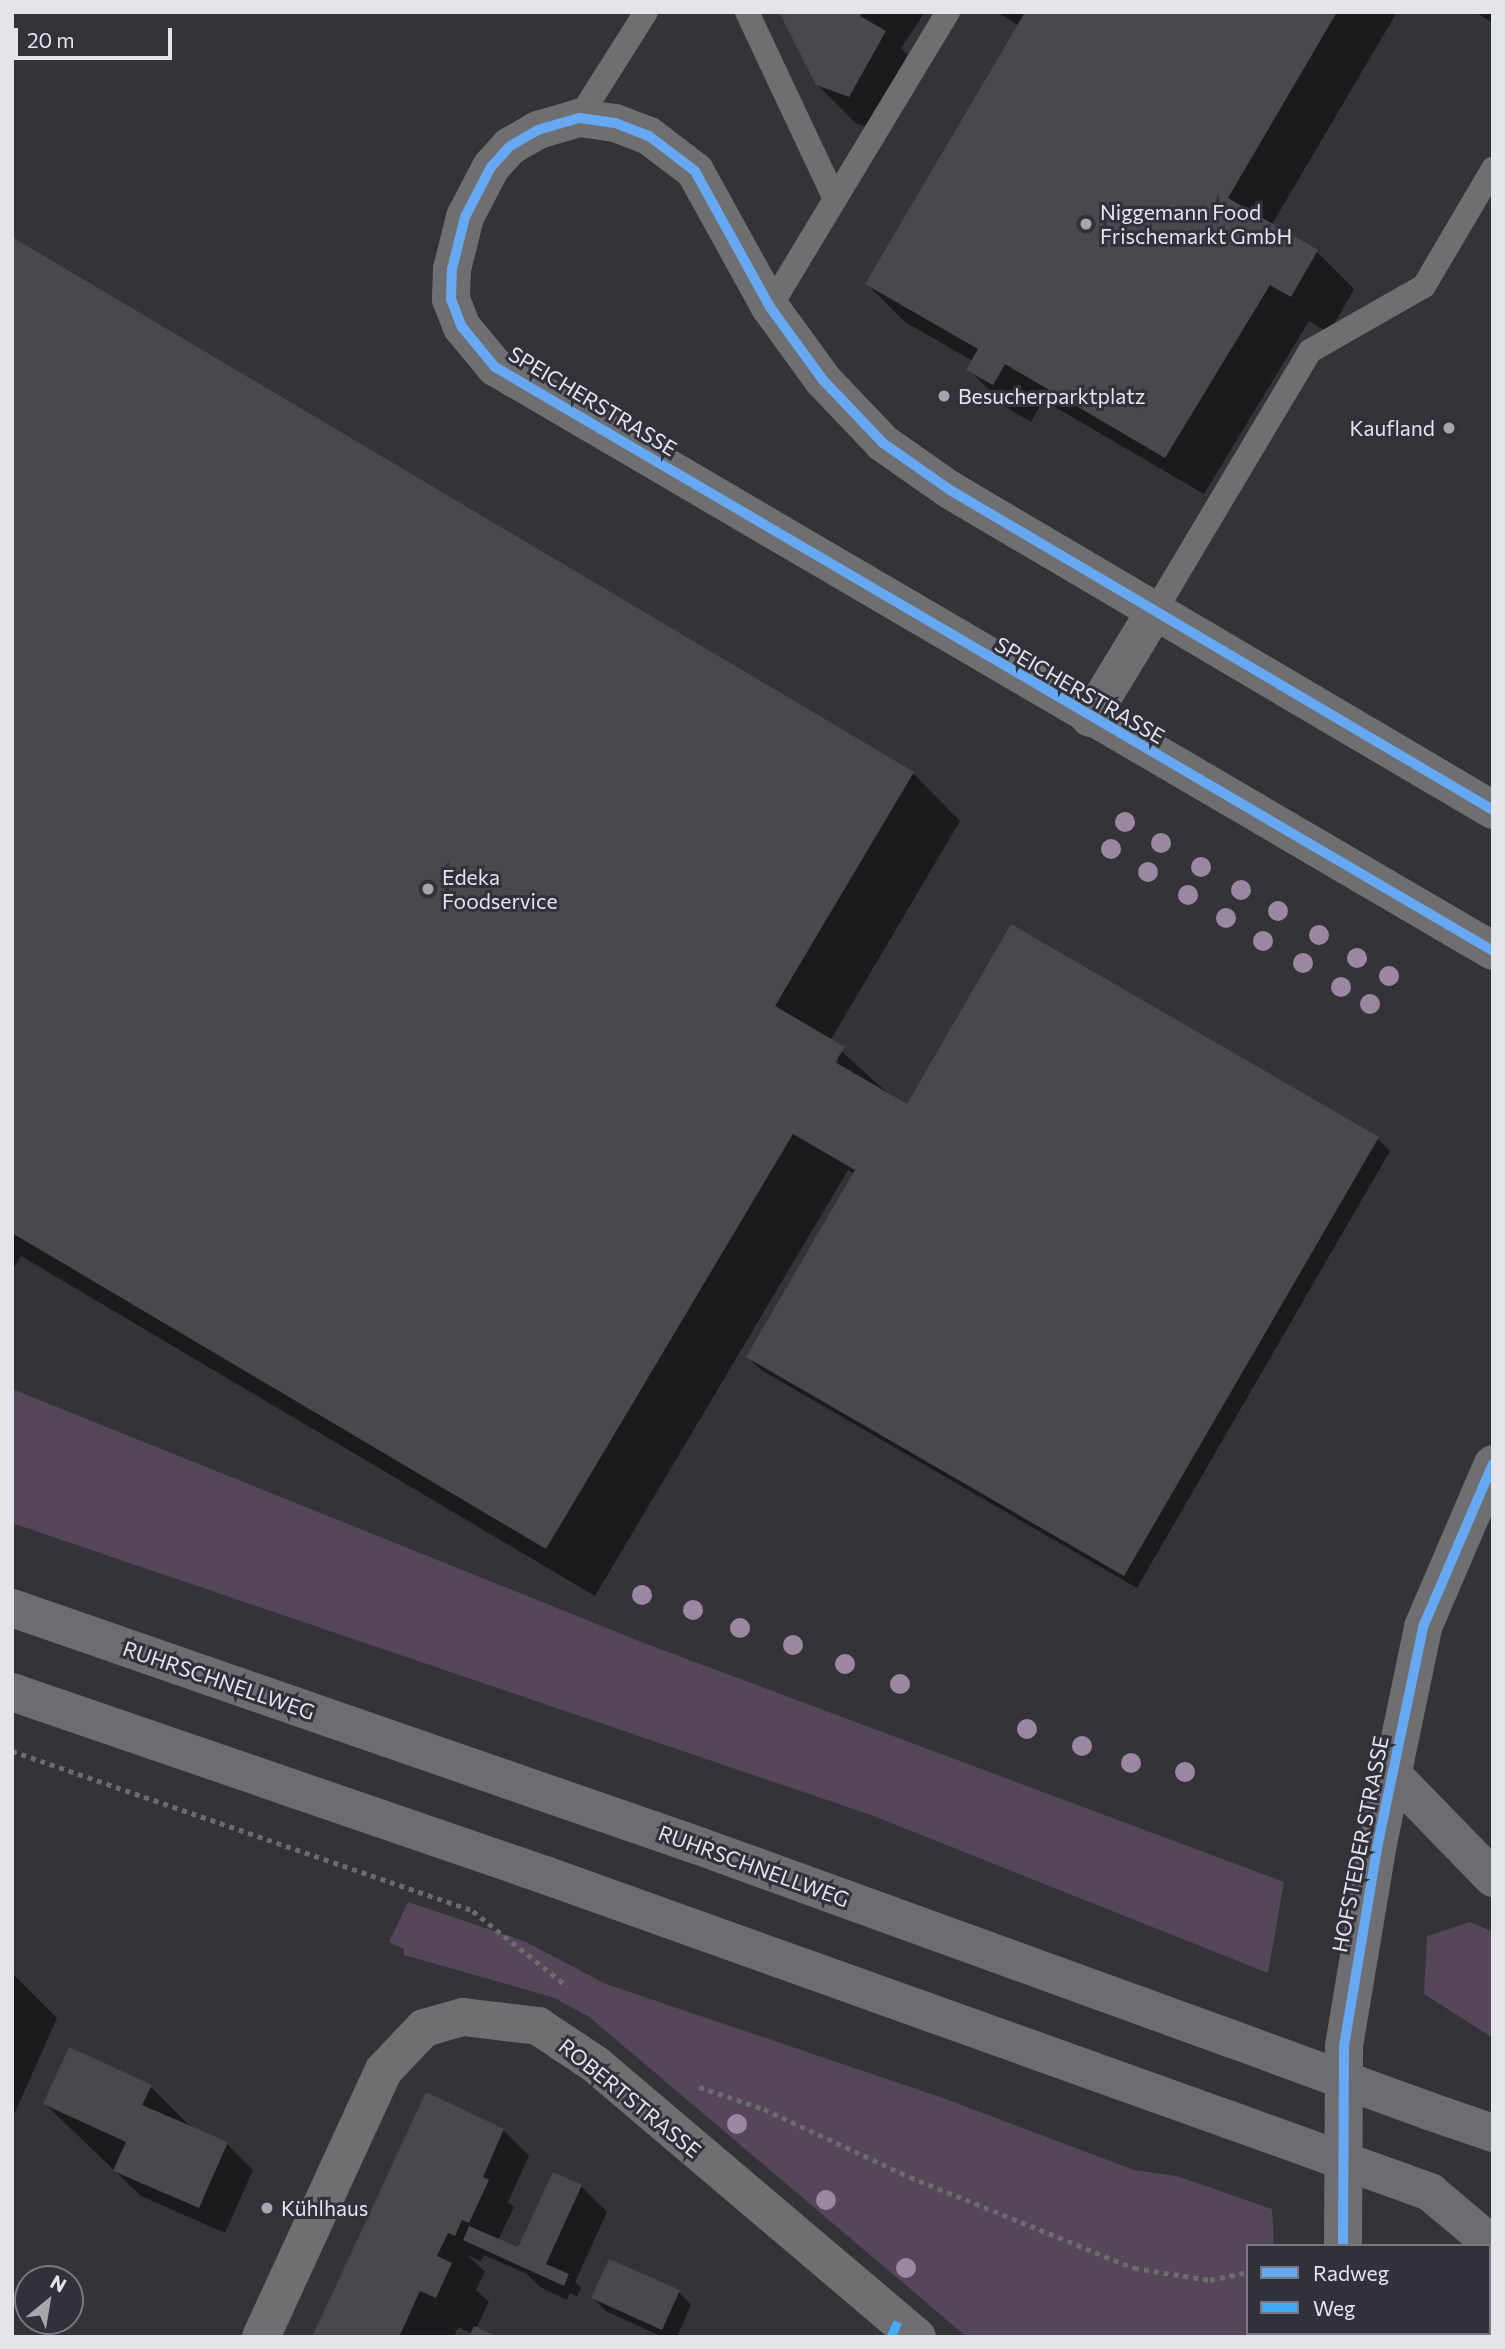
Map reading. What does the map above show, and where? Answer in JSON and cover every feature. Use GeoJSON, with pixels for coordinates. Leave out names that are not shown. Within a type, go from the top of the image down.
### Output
{"type":"FeatureCollection","features":[{"type":"Feature","properties":{"kind":"highway","name":"RUHRSCHNELLWEG"},"geometry":{"type":"LineString","coordinates":[[12,1608],[688,1842],[1493,2133]]}},
{"type":"Feature","properties":{"kind":"highway"},"geometry":{"type":"LineString","coordinates":[[12,1692],[545,1875],[1493,2216]]}},
{"type":"Feature","properties":{"kind":"highway"},"geometry":{"type":"LineString","coordinates":[[1392,1773],[1493,1878]]}},
{"type":"Feature","properties":{"kind":"highway"},"geometry":{"type":"LineString","coordinates":[[1430,2193],[1493,2245]]}},
{"type":"Feature","properties":{"kind":"street","name":"SPEICHERSTRASSE"},"geometry":{"type":"LineString","coordinates":[[1493,810],[950,490],[883,443],[823,380],[770,307],[695,171],[649,136],[615,123],[579,118],[538,130],[510,146],[491,167],[466,217],[453,269],[451,299],[462,327],[495,367],[1090,718],[1493,951]]}},
{"type":"Feature","properties":{"kind":"street","name":"SPEICHERSTRASSE"},"geometry":{"type":"LineString","coordinates":[[1090,718],[1155,611]]}},
{"type":"Feature","properties":{"kind":"street","name":"HOFSTEDER STRASSE"},"geometry":{"type":"LineString","coordinates":[[1343,2244],[1343,2046],[1392,1773],[1423,1628],[1493,1464]]}},
{"type":"Feature","properties":{"kind":"street","name":"ROBERTSTRASSE"},"geometry":{"type":"LineString","coordinates":[[261,2337],[384,2070],[424,2028],[463,2017],[538,2026],[595,2064],[917,2337]]}},
{"type":"Feature","properties":{"kind":"lane"},"geometry":{"type":"LineString","coordinates":[[579,118],[646,12]]}},
{"type":"Feature","properties":{"kind":"lane"},"geometry":{"type":"LineString","coordinates":[[747,12],[835,199]]}},
{"type":"Feature","properties":{"kind":"lane"},"geometry":{"type":"LineString","coordinates":[[770,307],[797,268],[835,199],[948,12]]}},
{"type":"Feature","properties":{"kind":"lane","name":"SPEICHERSTRASSE"},"geometry":{"type":"LineString","coordinates":[[1155,611],[1310,351],[1424,286],[1493,169]]}},
{"type":"Feature","properties":{"kind":"path"},"geometry":{"type":"LineString","coordinates":[[12,1751],[473,1911],[578,1995]]}},
{"type":"Feature","properties":{"kind":"path"},"geometry":{"type":"LineString","coordinates":[[691,2085],[764,2109],[910,2177],[1134,2269],[1210,2280],[1246,2272]]}},
{"type":"Feature","properties":{"kind":"shaded area"},"geometry":{"type":"Polygon","coordinates":[[[12,1389],[644,1643],[1284,1882],[1268,1973],[871,1815],[12,1523],[12,1389]]]}},
{"type":"Feature","properties":{"kind":"shaded area"},"geometry":{"type":"Polygon","coordinates":[[[408,1902],[524,1941],[606,1984],[943,2098],[1134,2170],[1177,2176],[1272,2209],[1274,2244],[1246,2244],[1246,2335],[1265,2337],[967,2337],[588,2016],[552,1997],[404,1955],[404,1949],[389,1942],[408,1902]]]}},
{"type":"Feature","properties":{"kind":"shaded area"},"geometry":{"type":"Polygon","coordinates":[[[1470,1922],[1493,1932],[1493,2038],[1424,1994],[1427,1936],[1470,1922]]]}},
{"type":"Feature","properties":{"kind":"shaded area"},"geometry":{"type":"Polygon","coordinates":[[[1491,2313],[1493,2337],[1437,2337],[1491,2335],[1491,2313]]]}},
{"type":"Feature","properties":{"kind":"building"},"geometry":{"type":"Polygon","coordinates":[[[779,12],[863,12],[860,16],[886,31],[849,97],[816,85],[779,12]]]}},
{"type":"Feature","properties":{"kind":"building","name":"Niggemann Food Frischemarkt GmbH"},"geometry":{"type":"Polygon","coordinates":[[[1021,12],[1337,12],[1228,198],[1318,250],[1291,297],[1270,285],[1165,458],[1005,364],[993,385],[966,370],[978,349],[865,284],[1024,14],[1021,12]]]}},
{"type":"Feature","properties":{"kind":"building","name":"Edeka Foodservice"},"geometry":{"type":"Polygon","coordinates":[[[12,237],[914,772],[775,1006],[845,1047],[835,1062],[907,1104],[1011,924],[1379,1137],[1124,1576],[746,1357],[855,1170],[793,1134],[546,1549],[12,1233],[12,237]]]}},
{"type":"Feature","properties":{"kind":"building"},"geometry":{"type":"Polygon","coordinates":[[[69,2047],[152,2085],[142,2105],[228,2142],[199,2208],[113,2171],[126,2142],[43,2104],[69,2047]]]}},
{"type":"Feature","properties":{"kind":"building"},"geometry":{"type":"Polygon","coordinates":[[[426,2092],[504,2129],[483,2177],[489,2180],[469,2223],[462,2220],[455,2236],[448,2233],[437,2256],[452,2263],[436,2298],[420,2291],[399,2337],[312,2337],[426,2092]]]}},
{"type":"Feature","properties":{"kind":"building"},"geometry":{"type":"Polygon","coordinates":[[[553,2172],[582,2185],[546,2264],[569,2274],[564,2286],[463,2240],[469,2226],[518,2247],[553,2172]]]}},
{"type":"Feature","properties":{"kind":"building"},"geometry":{"type":"Polygon","coordinates":[[[609,2259],[680,2290],[662,2330],[591,2298],[609,2259]]]}},
{"type":"Feature","properties":{"kind":"building"},"geometry":{"type":"Polygon","coordinates":[[[474,2326],[498,2337],[469,2337],[474,2326]]]}},
{"type":"Feature","properties":{"kind":"marked path"},"geometry":{"type":"LineString","coordinates":[[891,2337],[898,2321]]}},
{"type":"Feature","properties":{"kind":"cycle path"},"geometry":{"type":"LineString","coordinates":[[1493,810],[950,490],[883,443],[823,380],[770,307],[695,171],[649,136],[615,123],[579,118],[538,130],[510,146],[491,167],[465,217],[452,269],[451,299],[462,327],[495,367],[1493,951]]}},
{"type":"Feature","properties":{"kind":"cycle path"},"geometry":{"type":"LineString","coordinates":[[1343,2244],[1344,2046],[1377,1848],[1423,1627],[1493,1464]]}},
{"type":"Feature","properties":{"kind":"place","name":"Niggemann Food Frischemarkt GmbH"},"geometry":{"type":"Point","coordinates":[1086,224]}},
{"type":"Feature","properties":{"kind":"place","name":"Besucherparktplatz"},"geometry":{"type":"Point","coordinates":[944,396]}},
{"type":"Feature","properties":{"kind":"place","name":"Kaufland"},"geometry":{"type":"Point","coordinates":[1449,428]}},
{"type":"Feature","properties":{"kind":"place","name":"Edeka Foodservice"},"geometry":{"type":"Point","coordinates":[428,889]}},
{"type":"Feature","properties":{"kind":"place","name":"Kühlhaus"},"geometry":{"type":"Point","coordinates":[267,2208]}}]}
